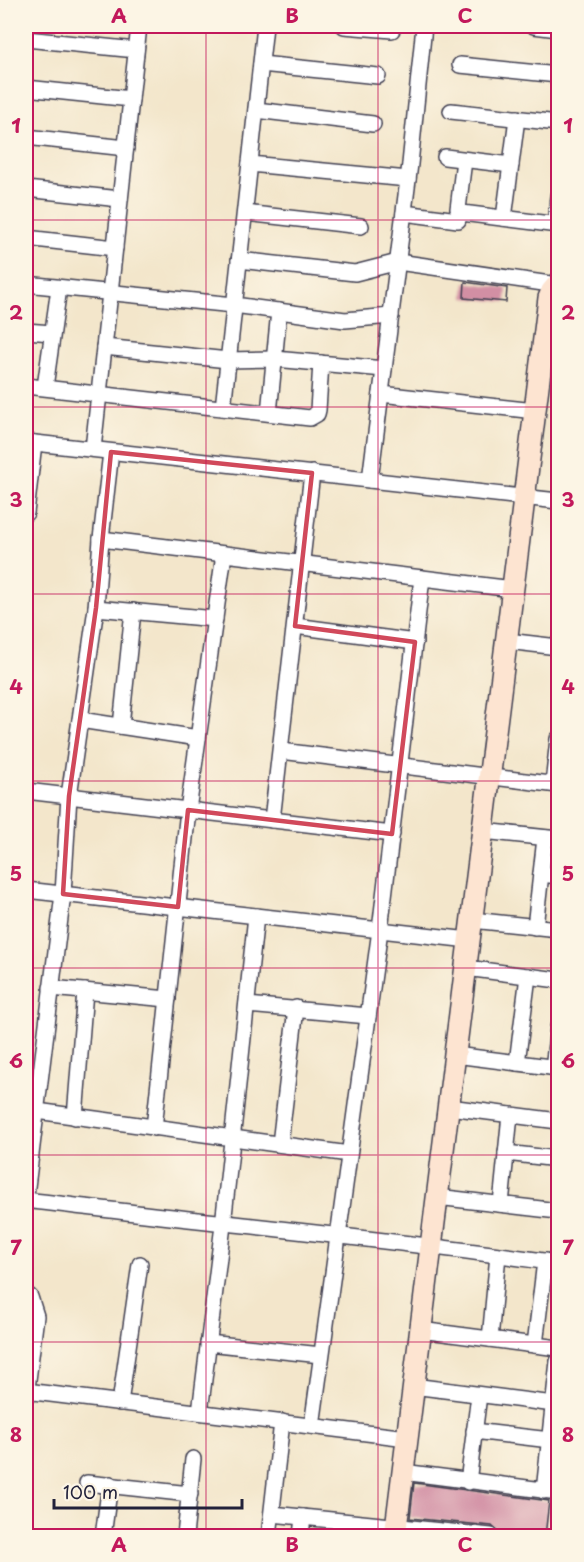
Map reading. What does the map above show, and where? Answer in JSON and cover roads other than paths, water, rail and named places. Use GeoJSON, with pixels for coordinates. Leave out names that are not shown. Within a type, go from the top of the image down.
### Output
{"type":"FeatureCollection","features":[{"type":"Feature","properties":{"kind":"street"},"geometry":{"type":"LineString","coordinates":[[93,449],[139,26]]}},
{"type":"Feature","properties":{"kind":"street"},"geometry":{"type":"LineString","coordinates":[[223,408],[266,26]]}},
{"type":"Feature","properties":{"kind":"street"},"geometry":{"type":"LineString","coordinates":[[344,26],[392,30]]}},
{"type":"Feature","properties":{"kind":"street"},"geometry":{"type":"LineString","coordinates":[[370,480],[404,213],[424,26]]}},
{"type":"Feature","properties":{"kind":"street"},"geometry":{"type":"LineString","coordinates":[[534,26],[558,29]]}},
{"type":"Feature","properties":{"kind":"street"},"geometry":{"type":"LineString","coordinates":[[26,39],[136,50]]}},
{"type":"Feature","properties":{"kind":"street"},"geometry":{"type":"LineString","coordinates":[[261,64],[378,75]]}},
{"type":"Feature","properties":{"kind":"street"},"geometry":{"type":"LineString","coordinates":[[460,65],[558,75]]}},
{"type":"Feature","properties":{"kind":"street"},"geometry":{"type":"LineString","coordinates":[[26,88],[131,99]]}},
{"type":"Feature","properties":{"kind":"street"},"geometry":{"type":"LineString","coordinates":[[256,110],[374,124]]}},
{"type":"Feature","properties":{"kind":"street"},"geometry":{"type":"LineString","coordinates":[[451,111],[558,123]]}},
{"type":"Feature","properties":{"kind":"street"},"geometry":{"type":"LineString","coordinates":[[504,218],[517,118]]}},
{"type":"Feature","properties":{"kind":"street"},"geometry":{"type":"LineString","coordinates":[[26,138],[126,148]]}},
{"type":"Feature","properties":{"kind":"street"},"geometry":{"type":"LineString","coordinates":[[445,157],[511,165]]}},
{"type":"Feature","properties":{"kind":"street"},"geometry":{"type":"LineString","coordinates":[[464,160],[459,211],[557,225],[558,196]]}},
{"type":"Feature","properties":{"kind":"street"},"geometry":{"type":"LineString","coordinates":[[250,164],[408,179]]}},
{"type":"Feature","properties":{"kind":"street"},"geometry":{"type":"LineString","coordinates":[[26,189],[120,199]]}},
{"type":"Feature","properties":{"kind":"street"},"geometry":{"type":"LineString","coordinates":[[244,213],[361,226]]}},
{"type":"Feature","properties":{"kind":"street"},"geometry":{"type":"LineString","coordinates":[[404,213],[458,220]]}},
{"type":"Feature","properties":{"kind":"street"},"geometry":{"type":"LineString","coordinates":[[26,238],[115,248]]}},
{"type":"Feature","properties":{"kind":"street"},"geometry":{"type":"LineString","coordinates":[[240,260],[355,273],[398,262],[558,284],[549,298],[395,1531]]}},
{"type":"Feature","properties":{"kind":"street"},"geometry":{"type":"LineString","coordinates":[[26,284],[234,305],[345,320],[391,316]]}},
{"type":"Feature","properties":{"kind":"street"},"geometry":{"type":"LineString","coordinates":[[45,387],[58,288]]}},
{"type":"Feature","properties":{"kind":"street"},"geometry":{"type":"LineString","coordinates":[[269,413],[279,311]]}},
{"type":"Feature","properties":{"kind":"street"},"geometry":{"type":"LineString","coordinates":[[26,331],[52,333]]}},
{"type":"Feature","properties":{"kind":"street"},"geometry":{"type":"LineString","coordinates":[[104,346],[228,360],[274,359],[384,369]]}},
{"type":"Feature","properties":{"kind":"street"},"geometry":{"type":"LineString","coordinates":[[26,386],[310,418],[317,414],[321,363]]}},
{"type":"Feature","properties":{"kind":"street"},"geometry":{"type":"LineString","coordinates":[[381,394],[535,411]]}},
{"type":"Feature","properties":{"kind":"street"},"geometry":{"type":"LineString","coordinates":[[26,513],[30,443],[558,501]]}},
{"type":"Feature","properties":{"kind":"street"},"geometry":{"type":"LineString","coordinates":[[111,452],[96,608],[69,796],[63,894],[26,1198],[223,1225],[338,1234],[552,1262],[535,1345]]}},
{"type":"Feature","properties":{"kind":"street"},"geometry":{"type":"LineString","coordinates":[[272,819],[312,473]]}},
{"type":"Feature","properties":{"kind":"street"},"geometry":{"type":"LineString","coordinates":[[101,539],[513,589]]}},
{"type":"Feature","properties":{"kind":"street"},"geometry":{"type":"LineString","coordinates":[[154,1128],[188,810],[224,554]]}},
{"type":"Feature","properties":{"kind":"street"},"geometry":{"type":"LineString","coordinates":[[312,1426],[380,930],[422,578]]}},
{"type":"Feature","properties":{"kind":"street"},"geometry":{"type":"LineString","coordinates":[[96,608],[215,619]]}},
{"type":"Feature","properties":{"kind":"street"},"geometry":{"type":"LineString","coordinates":[[121,726],[133,611]]}},
{"type":"Feature","properties":{"kind":"street"},"geometry":{"type":"LineString","coordinates":[[296,626],[415,642]]}},
{"type":"Feature","properties":{"kind":"street"},"geometry":{"type":"LineString","coordinates":[[507,641],[558,647]]}},
{"type":"Feature","properties":{"kind":"street"},"geometry":{"type":"LineString","coordinates":[[80,720],[198,738]]}},
{"type":"Feature","properties":{"kind":"street"},"geometry":{"type":"LineString","coordinates":[[280,751],[556,785],[558,739]]}},
{"type":"Feature","properties":{"kind":"street"},"geometry":{"type":"LineString","coordinates":[[26,791],[392,834]]}},
{"type":"Feature","properties":{"kind":"street"},"geometry":{"type":"LineString","coordinates":[[483,831],[552,838],[541,874],[535,927]]}},
{"type":"Feature","properties":{"kind":"street"},"geometry":{"type":"LineString","coordinates":[[541,874],[558,876]]}},
{"type":"Feature","properties":{"kind":"street"},"geometry":{"type":"LineString","coordinates":[[26,890],[380,930],[535,927],[558,929]]}},
{"type":"Feature","properties":{"kind":"street"},"geometry":{"type":"LineString","coordinates":[[200,1412],[223,1225],[256,916]]}},
{"type":"Feature","properties":{"kind":"street"},"geometry":{"type":"LineString","coordinates":[[466,968],[558,980]]}},
{"type":"Feature","properties":{"kind":"street"},"geometry":{"type":"LineString","coordinates":[[517,1063],[528,976]]}},
{"type":"Feature","properties":{"kind":"street"},"geometry":{"type":"LineString","coordinates":[[51,988],[168,999]]}},
{"type":"Feature","properties":{"kind":"street"},"geometry":{"type":"LineString","coordinates":[[75,1117],[85,991]]}},
{"type":"Feature","properties":{"kind":"street"},"geometry":{"type":"LineString","coordinates":[[247,1005],[368,1016]]}},
{"type":"Feature","properties":{"kind":"street"},"geometry":{"type":"LineString","coordinates":[[280,1144],[296,1008]]}},
{"type":"Feature","properties":{"kind":"street"},"geometry":{"type":"LineString","coordinates":[[455,1055],[556,1068],[558,1027]]}},
{"type":"Feature","properties":{"kind":"street"},"geometry":{"type":"LineString","coordinates":[[449,1107],[558,1122]]}},
{"type":"Feature","properties":{"kind":"street"},"geometry":{"type":"LineString","coordinates":[[37,1111],[349,1154]]}},
{"type":"Feature","properties":{"kind":"street"},"geometry":{"type":"LineString","coordinates":[[501,1204],[510,1115]]}},
{"type":"Feature","properties":{"kind":"street"},"geometry":{"type":"LineString","coordinates":[[506,1154],[558,1159]]}},
{"type":"Feature","properties":{"kind":"street"},"geometry":{"type":"LineString","coordinates":[[437,1197],[558,1211]]}},
{"type":"Feature","properties":{"kind":"street"},"geometry":{"type":"LineString","coordinates":[[490,1339],[498,1255]]}},
{"type":"Feature","properties":{"kind":"street"},"geometry":{"type":"LineString","coordinates":[[120,1402],[140,1264]]}},
{"type":"Feature","properties":{"kind":"street"},"geometry":{"type":"LineString","coordinates":[[26,1294],[35,1306],[36,1316],[26,1396]]}},
{"type":"Feature","properties":{"kind":"street"},"geometry":{"type":"LineString","coordinates":[[420,1330],[558,1348]]}},
{"type":"Feature","properties":{"kind":"street"},"geometry":{"type":"LineString","coordinates":[[208,1343],[321,1355]]}},
{"type":"Feature","properties":{"kind":"street"},"geometry":{"type":"LineString","coordinates":[[403,1472],[551,1491],[550,1440],[558,1361]]}},
{"type":"Feature","properties":{"kind":"street"},"geometry":{"type":"LineString","coordinates":[[413,1386],[554,1404]]}},
{"type":"Feature","properties":{"kind":"street"},"geometry":{"type":"LineString","coordinates":[[26,1391],[407,1437]]}},
{"type":"Feature","properties":{"kind":"street"},"geometry":{"type":"LineString","coordinates":[[468,1482],[479,1395]]}},
{"type":"Feature","properties":{"kind":"street"},"geometry":{"type":"LineString","coordinates":[[269,1536],[282,1422]]}},
{"type":"Feature","properties":{"kind":"street"},"geometry":{"type":"LineString","coordinates":[[474,1431],[550,1440]]}},
{"type":"Feature","properties":{"kind":"street"},"geometry":{"type":"LineString","coordinates":[[185,1536],[193,1459]]}},
{"type":"Feature","properties":{"kind":"street"},"geometry":{"type":"LineString","coordinates":[[87,1483],[190,1494]]}},
{"type":"Feature","properties":{"kind":"street"},"geometry":{"type":"LineString","coordinates":[[104,1536],[110,1484]]}},
{"type":"Feature","properties":{"kind":"street"},"geometry":{"type":"LineString","coordinates":[[272,1514],[395,1531],[491,1536]]}},
{"type":"Feature","properties":{"kind":"street"},"geometry":{"type":"LineString","coordinates":[[301,1536],[303,1517]]}}]}
